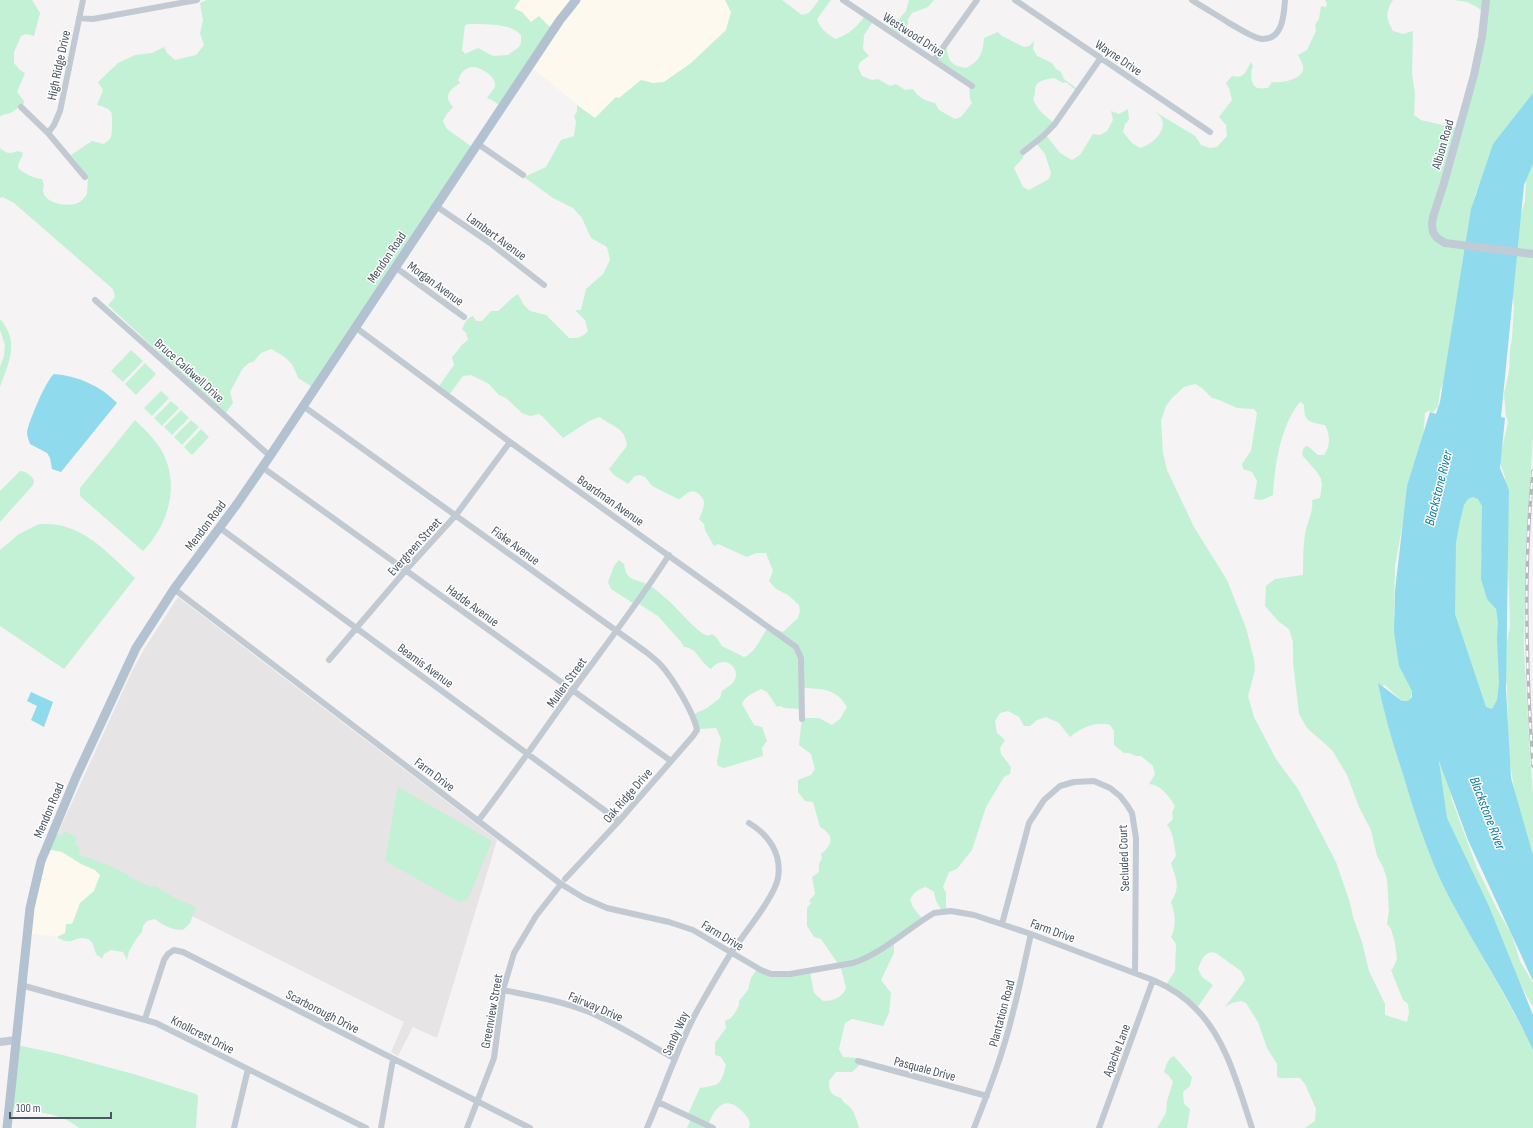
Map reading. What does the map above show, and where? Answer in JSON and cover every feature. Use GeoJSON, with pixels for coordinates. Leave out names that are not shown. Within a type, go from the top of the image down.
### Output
{"type":"FeatureCollection","features":[{"type":"Feature","properties":{"kind":"main road","name":"Mendon Road"},"geometry":{"type":"LineString","coordinates":[[7,1128],[30,908],[41,860],[76,777],[136,648],[174,589],[220,528],[270,456],[560,20],[576,0]]}},
{"type":"Feature","properties":{"kind":"street","name":"High Ridge Drive"},"geometry":{"type":"LineString","coordinates":[[48,133],[54,125],[60,111],[84,0]]}},
{"type":"Feature","properties":{"kind":"street"},"geometry":{"type":"LineString","coordinates":[[79,18],[93,19],[197,0]]}},
{"type":"Feature","properties":{"kind":"street","name":"Westwood Drive"},"geometry":{"type":"LineString","coordinates":[[843,0],[972,86]]}},
{"type":"Feature","properties":{"kind":"street"},"geometry":{"type":"LineString","coordinates":[[934,60],[977,0]]}},
{"type":"Feature","properties":{"kind":"street","name":"Wayne Drive"},"geometry":{"type":"LineString","coordinates":[[1015,0],[1100,59],[1210,132]]}},
{"type":"Feature","properties":{"kind":"street"},"geometry":{"type":"LineString","coordinates":[[1192,0],[1257,38],[1263,39],[1275,33],[1280,28],[1284,16],[1285,0]]}},
{"type":"Feature","properties":{"kind":"street","name":"Albion Road"},"geometry":{"type":"LineString","coordinates":[[1486,0],[1482,37],[1474,75],[1432,224],[1434,232],[1441,242],[1530,254]]}},
{"type":"Feature","properties":{"kind":"street"},"geometry":{"type":"LineString","coordinates":[[1023,152],[1054,125],[1100,59]]}},
{"type":"Feature","properties":{"kind":"street"},"geometry":{"type":"LineString","coordinates":[[21,107],[48,133],[85,177]]}},
{"type":"Feature","properties":{"kind":"street"},"geometry":{"type":"LineString","coordinates":[[478,144],[523,175]]}},
{"type":"Feature","properties":{"kind":"street","name":"Lambert Avenue"},"geometry":{"type":"LineString","coordinates":[[436,206],[490,243],[544,285]]}},
{"type":"Feature","properties":{"kind":"street","name":"Morgan Avenue"},"geometry":{"type":"LineString","coordinates":[[395,267],[464,317]]}},
{"type":"Feature","properties":{"kind":"street","name":"Bruce Caldwell Drive"},"geometry":{"type":"LineString","coordinates":[[95,300],[270,456]]}},
{"type":"Feature","properties":{"kind":"street","name":"Boardman Avenue"},"geometry":{"type":"LineString","coordinates":[[355,328],[510,442],[796,647],[801,658],[802,719]]}},
{"type":"Feature","properties":{"kind":"street","name":"Fiske Avenue"},"geometry":{"type":"LineString","coordinates":[[303,406],[616,632],[646,652],[660,664],[673,682],[695,720]]}},
{"type":"Feature","properties":{"kind":"street","name":"Evergreen Street"},"geometry":{"type":"LineString","coordinates":[[329,660],[406,570],[456,515],[510,442]]}},
{"type":"Feature","properties":{"kind":"street","name":"Hadde Avenue"},"geometry":{"type":"LineString","coordinates":[[262,467],[671,761]]}},
{"type":"Feature","properties":{"kind":"street","name":"Beamis Avenue"},"geometry":{"type":"LineString","coordinates":[[220,528],[619,821]]}},
{"type":"Feature","properties":{"kind":"street","name":"Mullen Street"},"geometry":{"type":"LineString","coordinates":[[478,820],[633,609],[669,555]]}},
{"type":"Feature","properties":{"kind":"street","name":"Farm Drive"},"geometry":{"type":"LineString","coordinates":[[174,589],[478,820],[592,902],[607,908],[687,927],[700,933],[766,972],[775,975],[790,974],[853,963],[862,960],[934,913],[943,911],[960,912],[1002,924],[1135,972],[1167,987],[1189,1002],[1204,1018],[1224,1052],[1252,1128]]}},
{"type":"Feature","properties":{"kind":"street","name":"Oak Ridge Drive"},"geometry":{"type":"LineString","coordinates":[[563,882],[619,821],[697,730],[695,720]]}},
{"type":"Feature","properties":{"kind":"street","name":"Secluded Court"},"geometry":{"type":"LineString","coordinates":[[1002,924],[1029,823],[1036,810],[1044,800],[1060,786],[1074,782],[1094,781],[1110,788],[1120,796],[1132,813],[1136,838],[1135,972]]}},
{"type":"Feature","properties":{"kind":"street","name":"Sandy Way"},"geometry":{"type":"LineString","coordinates":[[647,1128],[696,1012],[732,952],[772,893],[778,879],[779,864],[772,845],[765,835],[749,823]]}},
{"type":"Feature","properties":{"kind":"street","name":"Greenview Street"},"geometry":{"type":"LineString","coordinates":[[467,1128],[494,1058],[503,990],[514,953],[536,916],[563,882]]}},
{"type":"Feature","properties":{"kind":"street","name":"Plantation Road"},"geometry":{"type":"LineString","coordinates":[[974,1128],[987,1096],[1013,1012],[1031,934]]}},
{"type":"Feature","properties":{"kind":"street","name":"Scarborough Drive"},"geometry":{"type":"LineString","coordinates":[[145,1019],[164,960],[168,954],[174,950],[183,952],[530,1128]]}},
{"type":"Feature","properties":{"kind":"street","name":"Apache Lane"},"geometry":{"type":"LineString","coordinates":[[1099,1128],[1153,980]]}},
{"type":"Feature","properties":{"kind":"street","name":"Knollcrest Drive"},"geometry":{"type":"LineString","coordinates":[[21,985],[156,1023],[366,1128]]}},
{"type":"Feature","properties":{"kind":"street","name":"Fairway Drive"},"geometry":{"type":"LineString","coordinates":[[503,990],[559,1002],[588,1012],[610,1022],[675,1059]]}},
{"type":"Feature","properties":{"kind":"street"},"geometry":{"type":"LineString","coordinates":[[0,1042],[16,1040]]}},
{"type":"Feature","properties":{"kind":"street"},"geometry":{"type":"LineString","coordinates":[[381,1128],[393,1059]]}},
{"type":"Feature","properties":{"kind":"street","name":"Pasquale Drive"},"geometry":{"type":"LineString","coordinates":[[858,1061],[987,1096]]}},
{"type":"Feature","properties":{"kind":"street"},"geometry":{"type":"LineString","coordinates":[[234,1128],[248,1069]]}},
{"type":"Feature","properties":{"kind":"street"},"geometry":{"type":"LineString","coordinates":[[658,1102],[713,1128]]}},
{"type":"Feature","properties":{"kind":"shaded area"},"geometry":{"type":"Polygon","coordinates":[[[520,0],[725,0],[731,12],[726,30],[691,63],[664,82],[653,83],[641,80],[619,98],[616,97],[595,119],[530,66],[539,16],[531,22],[522,12],[515,9],[514,7],[520,0]]]}},
{"type":"Feature","properties":{"kind":"shaded area"},"geometry":{"type":"Polygon","coordinates":[[[178,597],[497,840],[437,1038],[413,1027],[398,1056],[391,1052],[404,1022],[52,846],[132,671],[146,646],[178,597]]]}},
{"type":"Feature","properties":{"kind":"shaded area"},"geometry":{"type":"Polygon","coordinates":[[[47,849],[62,852],[81,864],[95,870],[100,875],[94,891],[80,903],[73,922],[65,933],[57,937],[29,933],[47,849]]]}},
{"type":"Feature","properties":{"kind":"green space"},"geometry":{"type":"Polygon","coordinates":[[[0,0],[32,0],[40,13],[34,36],[26,34],[21,36],[14,52],[14,63],[25,73],[17,92],[24,101],[23,107],[0,117],[0,0]]]}},
{"type":"Feature","properties":{"kind":"green space"},"geometry":{"type":"Polygon","coordinates":[[[207,0],[520,0],[515,9],[522,12],[531,22],[539,16],[552,29],[502,107],[487,98],[495,87],[494,80],[490,75],[475,67],[471,67],[463,71],[458,80],[460,83],[450,91],[448,100],[453,107],[443,121],[447,129],[475,149],[314,388],[298,378],[291,363],[271,349],[261,353],[253,362],[249,363],[243,368],[230,392],[233,403],[225,414],[108,305],[115,297],[113,289],[14,203],[3,197],[0,198],[0,148],[9,153],[18,151],[23,153],[18,168],[35,178],[42,179],[44,185],[43,191],[45,196],[49,199],[54,202],[67,205],[78,203],[82,200],[87,194],[88,176],[71,155],[92,141],[104,144],[111,137],[112,114],[105,107],[97,105],[103,90],[98,82],[118,63],[135,55],[152,53],[164,47],[167,53],[175,60],[196,55],[204,45],[200,33],[203,20],[200,3],[207,0]],[[465,25],[462,50],[465,54],[478,48],[493,56],[508,55],[519,47],[521,43],[521,35],[510,28],[497,25],[465,25]]]}},
{"type":"Feature","properties":{"kind":"green space"},"geometry":{"type":"Polygon","coordinates":[[[725,0],[782,0],[802,15],[809,13],[819,0],[831,0],[817,19],[820,26],[830,36],[836,39],[852,30],[864,17],[874,20],[864,35],[863,49],[869,56],[860,62],[858,67],[862,76],[872,80],[878,79],[890,86],[896,84],[905,90],[913,89],[919,96],[925,100],[935,103],[939,110],[955,119],[961,117],[972,103],[970,99],[969,83],[936,60],[946,45],[949,59],[953,64],[966,68],[975,62],[980,56],[984,38],[998,32],[1002,36],[1024,47],[1029,46],[1034,41],[1033,49],[1037,56],[1052,63],[1056,69],[1061,72],[1064,79],[1080,91],[1078,92],[1066,82],[1063,83],[1054,78],[1043,80],[1036,86],[1033,99],[1042,113],[1056,124],[1046,135],[1060,153],[1072,160],[1080,155],[1093,134],[1100,135],[1107,131],[1113,120],[1111,111],[1119,114],[1128,109],[1129,120],[1125,124],[1123,132],[1132,143],[1140,148],[1155,139],[1161,132],[1163,124],[1162,120],[1154,111],[1195,136],[1201,145],[1210,148],[1217,147],[1227,136],[1226,125],[1219,117],[1232,100],[1226,83],[1232,76],[1242,76],[1251,62],[1253,66],[1251,72],[1252,82],[1255,87],[1258,88],[1268,88],[1272,82],[1285,81],[1299,76],[1303,68],[1302,62],[1298,55],[1307,50],[1316,31],[1315,25],[1319,19],[1321,6],[1326,7],[1327,4],[1325,0],[1393,0],[1387,16],[1393,31],[1403,34],[1413,31],[1412,73],[1415,94],[1414,115],[1421,120],[1459,129],[1485,14],[1477,7],[1467,2],[1454,0],[1533,0],[1533,99],[1497,143],[1475,195],[1469,226],[1448,372],[1440,391],[1438,407],[1433,412],[1428,411],[1425,413],[1422,455],[1404,516],[1395,566],[1394,614],[1398,639],[1413,691],[1409,702],[1403,702],[1385,685],[1382,687],[1456,909],[1523,1029],[1533,1038],[1533,1128],[1305,1128],[1315,1121],[1316,1109],[1305,1084],[1300,1078],[1277,1077],[1277,1064],[1267,1048],[1258,1022],[1246,1003],[1241,1001],[1232,1003],[1225,1007],[1245,979],[1241,971],[1216,953],[1212,952],[1206,954],[1198,969],[1202,977],[1213,985],[1197,1008],[1166,985],[1175,971],[1176,944],[1171,937],[1175,920],[1171,902],[1176,891],[1177,882],[1171,863],[1176,856],[1172,835],[1167,825],[1173,819],[1172,813],[1175,806],[1161,789],[1157,786],[1149,784],[1155,774],[1153,766],[1141,756],[1124,753],[1114,745],[1114,731],[1110,725],[1099,724],[1089,726],[1070,737],[1059,723],[1046,717],[1037,720],[1030,726],[1024,726],[1019,717],[1008,711],[1000,713],[995,721],[997,733],[1005,740],[1000,748],[1001,754],[1011,767],[1010,774],[1004,777],[986,807],[972,850],[957,869],[949,872],[943,887],[946,893],[946,910],[942,911],[936,901],[934,892],[926,887],[914,893],[910,900],[913,907],[923,920],[894,943],[894,953],[881,980],[891,993],[889,1013],[883,1026],[852,1019],[845,1023],[839,1049],[843,1057],[857,1058],[864,1061],[852,1072],[836,1072],[829,1081],[829,1088],[835,1096],[841,1098],[852,1109],[859,1128],[749,1128],[750,1123],[745,1114],[735,1105],[729,1103],[720,1106],[716,1110],[707,1128],[687,1128],[691,1118],[688,1114],[700,1088],[716,1085],[723,1077],[726,1065],[721,1057],[715,1055],[715,1043],[726,1028],[725,1021],[731,1018],[735,1013],[739,1005],[739,1001],[748,990],[751,978],[758,967],[772,973],[810,972],[814,993],[823,1001],[840,997],[846,988],[841,968],[821,939],[814,937],[807,926],[807,908],[811,903],[809,901],[815,894],[812,877],[819,872],[819,864],[822,858],[821,854],[828,847],[831,840],[825,830],[820,827],[813,802],[805,801],[798,792],[798,780],[811,775],[815,769],[811,754],[799,745],[802,718],[819,718],[832,725],[840,719],[847,707],[838,696],[822,689],[803,688],[801,709],[784,708],[781,706],[777,707],[767,692],[761,689],[752,693],[743,701],[742,704],[754,725],[762,727],[767,741],[762,748],[763,756],[724,768],[718,766],[717,761],[721,739],[716,728],[699,729],[694,714],[707,708],[720,698],[722,691],[734,681],[736,671],[734,667],[726,662],[721,662],[716,664],[711,669],[693,650],[684,647],[658,616],[639,604],[636,605],[611,589],[608,582],[614,566],[619,560],[624,564],[625,570],[631,578],[652,587],[669,601],[703,634],[712,634],[722,646],[744,657],[752,652],[769,626],[783,632],[798,618],[800,611],[799,605],[788,595],[776,589],[769,581],[773,571],[766,553],[756,553],[747,557],[718,544],[714,546],[705,530],[704,524],[699,519],[704,501],[700,495],[694,491],[678,499],[652,486],[645,477],[640,475],[635,476],[628,484],[614,475],[609,469],[627,446],[626,439],[618,428],[600,417],[589,421],[563,438],[542,416],[539,414],[530,416],[522,413],[506,398],[499,395],[489,384],[471,375],[463,376],[449,395],[439,386],[454,365],[452,357],[468,340],[466,333],[462,329],[467,319],[473,316],[476,321],[482,321],[491,311],[498,311],[518,294],[523,304],[530,311],[546,315],[569,338],[580,337],[588,331],[585,320],[575,310],[581,310],[586,289],[603,274],[610,260],[607,247],[591,238],[582,218],[573,208],[553,198],[524,177],[546,167],[561,140],[574,136],[576,122],[574,116],[577,112],[577,105],[595,118],[616,97],[619,98],[641,80],[653,83],[664,82],[691,63],[726,30],[731,12],[725,0]],[[1036,143],[1024,152],[1023,158],[1014,168],[1023,187],[1029,190],[1049,179],[1051,173],[1045,154],[1036,143]],[[1195,384],[1184,387],[1172,398],[1166,406],[1161,421],[1163,453],[1167,470],[1194,527],[1227,580],[1246,628],[1254,659],[1255,670],[1248,696],[1254,717],[1276,759],[1298,789],[1336,862],[1362,942],[1369,971],[1385,1004],[1385,1015],[1407,1022],[1409,1013],[1408,1004],[1403,1000],[1391,970],[1397,959],[1391,929],[1387,924],[1389,911],[1387,879],[1377,856],[1371,830],[1359,807],[1347,775],[1332,750],[1307,728],[1299,714],[1293,662],[1293,642],[1289,629],[1278,621],[1265,606],[1266,586],[1275,579],[1303,575],[1304,539],[1312,508],[1312,500],[1320,498],[1322,485],[1321,479],[1317,472],[1302,455],[1303,449],[1306,446],[1318,455],[1324,455],[1329,444],[1328,432],[1325,425],[1311,422],[1306,418],[1304,405],[1301,402],[1299,403],[1287,424],[1283,435],[1275,471],[1273,495],[1262,500],[1254,499],[1257,481],[1252,472],[1243,469],[1242,464],[1251,451],[1257,413],[1254,409],[1237,408],[1212,398],[1202,388],[1195,384]]]}},
{"type":"Feature","properties":{"kind":"green space"},"geometry":{"type":"Polygon","coordinates":[[[909,0],[934,0],[928,7],[912,13],[908,19],[908,24],[898,35],[893,33],[891,28],[906,11],[909,0]]]}},
{"type":"Feature","properties":{"kind":"green space"},"geometry":{"type":"Polygon","coordinates":[[[1533,161],[1533,436],[1526,544],[1524,649],[1533,794],[1533,861],[1519,819],[1506,740],[1508,724],[1507,685],[1503,681],[1492,721],[1483,712],[1453,617],[1454,554],[1461,513],[1465,501],[1470,494],[1476,493],[1482,506],[1482,574],[1496,609],[1503,647],[1507,642],[1510,626],[1505,477],[1500,463],[1500,457],[1508,422],[1504,394],[1509,372],[1512,338],[1514,306],[1512,292],[1519,221],[1525,201],[1526,179],[1533,161]]]}},
{"type":"Feature","properties":{"kind":"green space"},"geometry":{"type":"Polygon","coordinates":[[[0,319],[10,336],[11,352],[7,369],[0,387],[0,367],[4,356],[5,345],[0,330],[0,319]]]}},
{"type":"Feature","properties":{"kind":"green space"},"geometry":{"type":"Polygon","coordinates":[[[131,350],[143,361],[123,382],[111,371],[131,350]]]}},
{"type":"Feature","properties":{"kind":"green space"},"geometry":{"type":"Polygon","coordinates":[[[145,363],[156,374],[136,395],[125,384],[145,363]]]}},
{"type":"Feature","properties":{"kind":"green space"},"geometry":{"type":"Polygon","coordinates":[[[161,391],[169,398],[152,416],[144,408],[161,391]]]}},
{"type":"Feature","properties":{"kind":"green space"},"geometry":{"type":"Polygon","coordinates":[[[171,401],[179,408],[162,426],[154,418],[171,401]]]}},
{"type":"Feature","properties":{"kind":"green space"},"geometry":{"type":"Polygon","coordinates":[[[181,410],[189,418],[172,435],[164,427],[181,410]]]}},
{"type":"Feature","properties":{"kind":"green space"},"geometry":{"type":"Polygon","coordinates":[[[135,420],[155,441],[165,458],[170,472],[171,487],[170,501],[160,528],[143,551],[80,496],[80,488],[135,420]]]}},
{"type":"Feature","properties":{"kind":"green space"},"geometry":{"type":"Polygon","coordinates":[[[191,420],[199,427],[182,445],[174,437],[191,420]]]}},
{"type":"Feature","properties":{"kind":"green space"},"geometry":{"type":"Polygon","coordinates":[[[201,429],[209,437],[192,455],[184,447],[201,429]]]}},
{"type":"Feature","properties":{"kind":"green space"},"geometry":{"type":"Polygon","coordinates":[[[20,471],[32,477],[34,481],[33,485],[0,522],[0,491],[20,471]]]}},
{"type":"Feature","properties":{"kind":"green space"},"geometry":{"type":"Polygon","coordinates":[[[39,524],[51,524],[66,527],[87,537],[96,543],[135,578],[64,669],[0,626],[0,550],[19,534],[39,524]]]}},
{"type":"Feature","properties":{"kind":"green space"},"geometry":{"type":"Polygon","coordinates":[[[1440,764],[1446,772],[1452,800],[1477,868],[1499,913],[1511,933],[1520,961],[1533,983],[1533,1007],[1510,966],[1448,825],[1438,767],[1440,764]]]}},
{"type":"Feature","properties":{"kind":"green space"},"geometry":{"type":"Polygon","coordinates":[[[398,787],[492,841],[468,899],[459,902],[385,861],[398,787]]]}},
{"type":"Feature","properties":{"kind":"green space"},"geometry":{"type":"Polygon","coordinates":[[[64,831],[77,837],[75,843],[80,848],[80,855],[108,865],[151,887],[156,886],[176,898],[196,907],[190,923],[183,930],[179,930],[168,927],[155,919],[147,921],[143,926],[142,932],[129,951],[127,960],[123,952],[111,950],[104,954],[102,959],[97,955],[90,940],[87,939],[79,938],[67,941],[57,937],[65,933],[66,924],[71,924],[73,922],[80,903],[94,891],[100,875],[95,870],[81,864],[62,852],[47,849],[53,832],[62,836],[64,831]]]}},
{"type":"Feature","properties":{"kind":"green space"},"geometry":{"type":"Polygon","coordinates":[[[17,1045],[59,1054],[137,1075],[196,1094],[198,1096],[196,1128],[79,1128],[56,1116],[13,1107],[17,1045]]]}},
{"type":"Feature","properties":{"kind":"green space"},"geometry":{"type":"Polygon","coordinates":[[[1174,1056],[1192,1077],[1190,1086],[1183,1092],[1184,1104],[1190,1109],[1187,1128],[1157,1128],[1166,1113],[1167,1101],[1173,1082],[1164,1072],[1169,1060],[1174,1056]]]}},
{"type":"Feature","properties":{"kind":"water","name":"Blackstone River"},"geometry":{"type":"Polygon","coordinates":[[[1533,93],[1533,164],[1524,185],[1501,417],[1505,418],[1500,468],[1509,490],[1506,689],[1511,778],[1533,855],[1533,981],[1468,840],[1439,761],[1447,818],[1488,904],[1533,1015],[1533,1050],[1512,1008],[1454,906],[1431,858],[1386,718],[1378,683],[1402,701],[1408,701],[1412,697],[1412,691],[1399,666],[1394,632],[1395,591],[1407,486],[1430,412],[1436,414],[1440,402],[1471,209],[1493,144],[1533,93]],[[1473,497],[1468,499],[1464,505],[1460,521],[1456,543],[1455,614],[1486,707],[1492,709],[1497,700],[1499,683],[1497,639],[1498,622],[1496,609],[1487,599],[1481,579],[1482,506],[1478,499],[1473,497]]]}},
{"type":"Feature","properties":{"kind":"water"},"geometry":{"type":"Polygon","coordinates":[[[54,374],[72,377],[88,383],[104,392],[117,403],[61,472],[52,469],[50,458],[47,453],[30,444],[27,434],[28,427],[38,401],[54,374]]]}},
{"type":"Feature","properties":{"kind":"water"},"geometry":{"type":"Polygon","coordinates":[[[31,692],[53,702],[44,727],[31,720],[37,706],[27,701],[31,692]]]}},
{"type":"Feature","properties":{"kind":"railway"},"geometry":{"type":"LineString","coordinates":[[1533,471],[1527,582],[1527,655],[1533,766]]}}]}
